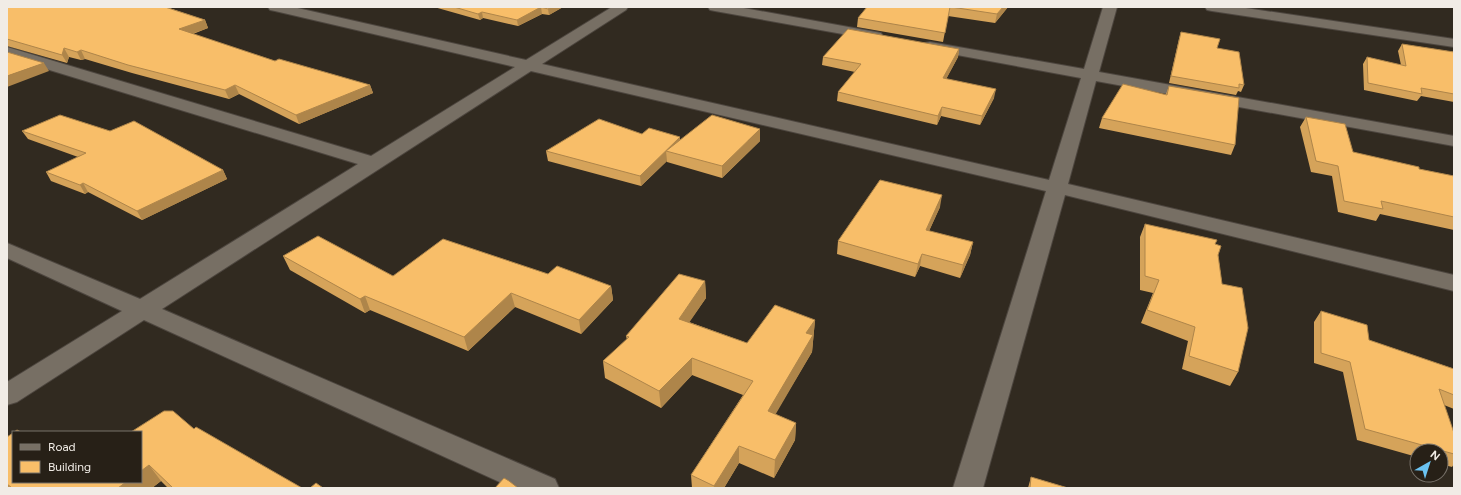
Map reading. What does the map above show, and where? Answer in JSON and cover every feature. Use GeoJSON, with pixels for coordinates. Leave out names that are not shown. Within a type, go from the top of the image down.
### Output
{"type":"FeatureCollection","features":[{"type":"Feature","properties":{"kind":"street"},"geometry":{"type":"LineString","coordinates":[[275,7],[1056,187],[1454,283]]}},
{"type":"Feature","properties":{"kind":"street"},"geometry":{"type":"LineString","coordinates":[[7,395],[621,7]]}},
{"type":"Feature","properties":{"kind":"street"},"geometry":{"type":"LineString","coordinates":[[715,7],[887,38]]}},
{"type":"Feature","properties":{"kind":"street"},"geometry":{"type":"LineString","coordinates":[[968,488],[1110,7]]}},
{"type":"Feature","properties":{"kind":"street"},"geometry":{"type":"LineString","coordinates":[[1212,7],[1454,43]]}},
{"type":"Feature","properties":{"kind":"street"},"geometry":{"type":"LineString","coordinates":[[918,44],[1454,141]]}},
{"type":"Feature","properties":{"kind":"street"},"geometry":{"type":"LineString","coordinates":[[7,52],[374,163]]}},
{"type":"Feature","properties":{"kind":"street"},"geometry":{"type":"LineString","coordinates":[[7,250],[544,488]]}},
{"type":"Feature","properties":{"kind":"building"},"geometry":{"type":"Polygon","coordinates":[[[7,7],[165,7],[205,20],[179,29],[275,61],[279,59],[370,85],[296,115],[235,85],[225,90],[128,65],[81,50],[77,52],[64,48],[62,55],[7,39],[7,7]]]}},
{"type":"Feature","properties":{"kind":"building"},"geometry":{"type":"Polygon","coordinates":[[[454,7],[541,7],[517,20],[482,12],[478,14],[454,7]]]}},
{"type":"Feature","properties":{"kind":"building"},"geometry":{"type":"Polygon","coordinates":[[[867,7],[950,7],[945,33],[858,18],[867,7]]]}},
{"type":"Feature","properties":{"kind":"building"},"geometry":{"type":"Polygon","coordinates":[[[951,7],[1003,7],[997,14],[951,7]]]}},
{"type":"Feature","properties":{"kind":"building"},"geometry":{"type":"Polygon","coordinates":[[[848,29],[959,49],[943,78],[996,89],[982,116],[942,107],[938,116],[838,92],[861,64],[823,57],[848,29]]]}},
{"type":"Feature","properties":{"kind":"building"},"geometry":{"type":"Polygon","coordinates":[[[1181,32],[1220,39],[1217,48],[1239,52],[1244,85],[1239,84],[1239,88],[1171,76],[1181,32]]]}},
{"type":"Feature","properties":{"kind":"building"},"geometry":{"type":"Polygon","coordinates":[[[1402,44],[1454,52],[1454,94],[1421,88],[1422,94],[1368,83],[1367,57],[1406,66],[1402,44]]]}},
{"type":"Feature","properties":{"kind":"building"},"geometry":{"type":"Polygon","coordinates":[[[7,52],[44,63],[7,76],[7,52]]]}},
{"type":"Feature","properties":{"kind":"building"},"geometry":{"type":"Polygon","coordinates":[[[1123,84],[1167,95],[1169,86],[1239,98],[1235,145],[1102,118],[1123,84]]]}},
{"type":"Feature","properties":{"kind":"building"},"geometry":{"type":"Polygon","coordinates":[[[60,115],[110,131],[134,121],[223,170],[137,211],[83,183],[80,185],[46,172],[86,153],[22,131],[60,115]]]}},
{"type":"Feature","properties":{"kind":"building"},"geometry":{"type":"Polygon","coordinates":[[[712,115],[760,129],[722,166],[666,151],[712,115]]]}},
{"type":"Feature","properties":{"kind":"building"},"geometry":{"type":"Polygon","coordinates":[[[1306,117],[1345,124],[1353,152],[1419,167],[1419,169],[1454,176],[1454,217],[1381,201],[1383,209],[1344,201],[1338,166],[1316,161],[1306,117]]]}},
{"type":"Feature","properties":{"kind":"building"},"geometry":{"type":"Polygon","coordinates":[[[599,119],[642,134],[649,128],[680,137],[640,176],[546,151],[599,119]]]}},
{"type":"Feature","properties":{"kind":"building"},"geometry":{"type":"Polygon","coordinates":[[[880,180],[942,195],[926,230],[973,242],[963,265],[922,254],[918,264],[838,241],[880,180]]]}},
{"type":"Feature","properties":{"kind":"building"},"geometry":{"type":"Polygon","coordinates":[[[1145,224],[1217,240],[1215,244],[1221,246],[1218,255],[1222,284],[1242,288],[1248,328],[1238,372],[1189,356],[1195,327],[1147,310],[1159,280],[1145,276],[1145,224]]]}},
{"type":"Feature","properties":{"kind":"building"},"geometry":{"type":"Polygon","coordinates":[[[318,236],[393,276],[443,239],[548,274],[557,266],[611,286],[579,320],[511,293],[464,337],[365,296],[360,299],[283,256],[318,236]]]}},
{"type":"Feature","properties":{"kind":"building"},"geometry":{"type":"Polygon","coordinates":[[[679,274],[705,281],[679,319],[747,343],[775,305],[815,320],[806,333],[813,335],[768,411],[796,423],[775,460],[739,446],[714,486],[691,475],[753,381],[692,358],[659,391],[603,361],[629,337],[626,336],[679,274]]]}},
{"type":"Feature","properties":{"kind":"building"},"geometry":{"type":"Polygon","coordinates":[[[1321,311],[1367,325],[1369,340],[1454,369],[1454,395],[1439,389],[1454,433],[1454,454],[1449,453],[1449,443],[1415,443],[1365,429],[1350,362],[1321,353],[1321,311]]]}},
{"type":"Feature","properties":{"kind":"building"},"geometry":{"type":"Polygon","coordinates":[[[164,411],[173,411],[194,429],[196,427],[302,488],[173,488],[149,465],[142,470],[142,431],[133,431],[164,411]]]}},
{"type":"Feature","properties":{"kind":"building"},"geometry":{"type":"Polygon","coordinates":[[[12,434],[12,483],[125,483],[118,488],[12,488],[7,484],[7,437],[12,434]]]}},
{"type":"Feature","properties":{"kind":"building"},"geometry":{"type":"Polygon","coordinates":[[[1031,477],[1068,488],[1030,488],[1031,477]]]}},
{"type":"Feature","properties":{"kind":"building"},"geometry":{"type":"Polygon","coordinates":[[[504,478],[509,481],[518,488],[495,488],[504,478]]]}},
{"type":"Feature","properties":{"kind":"building"},"geometry":{"type":"Polygon","coordinates":[[[316,483],[323,488],[310,488],[316,483]]]}}]}
